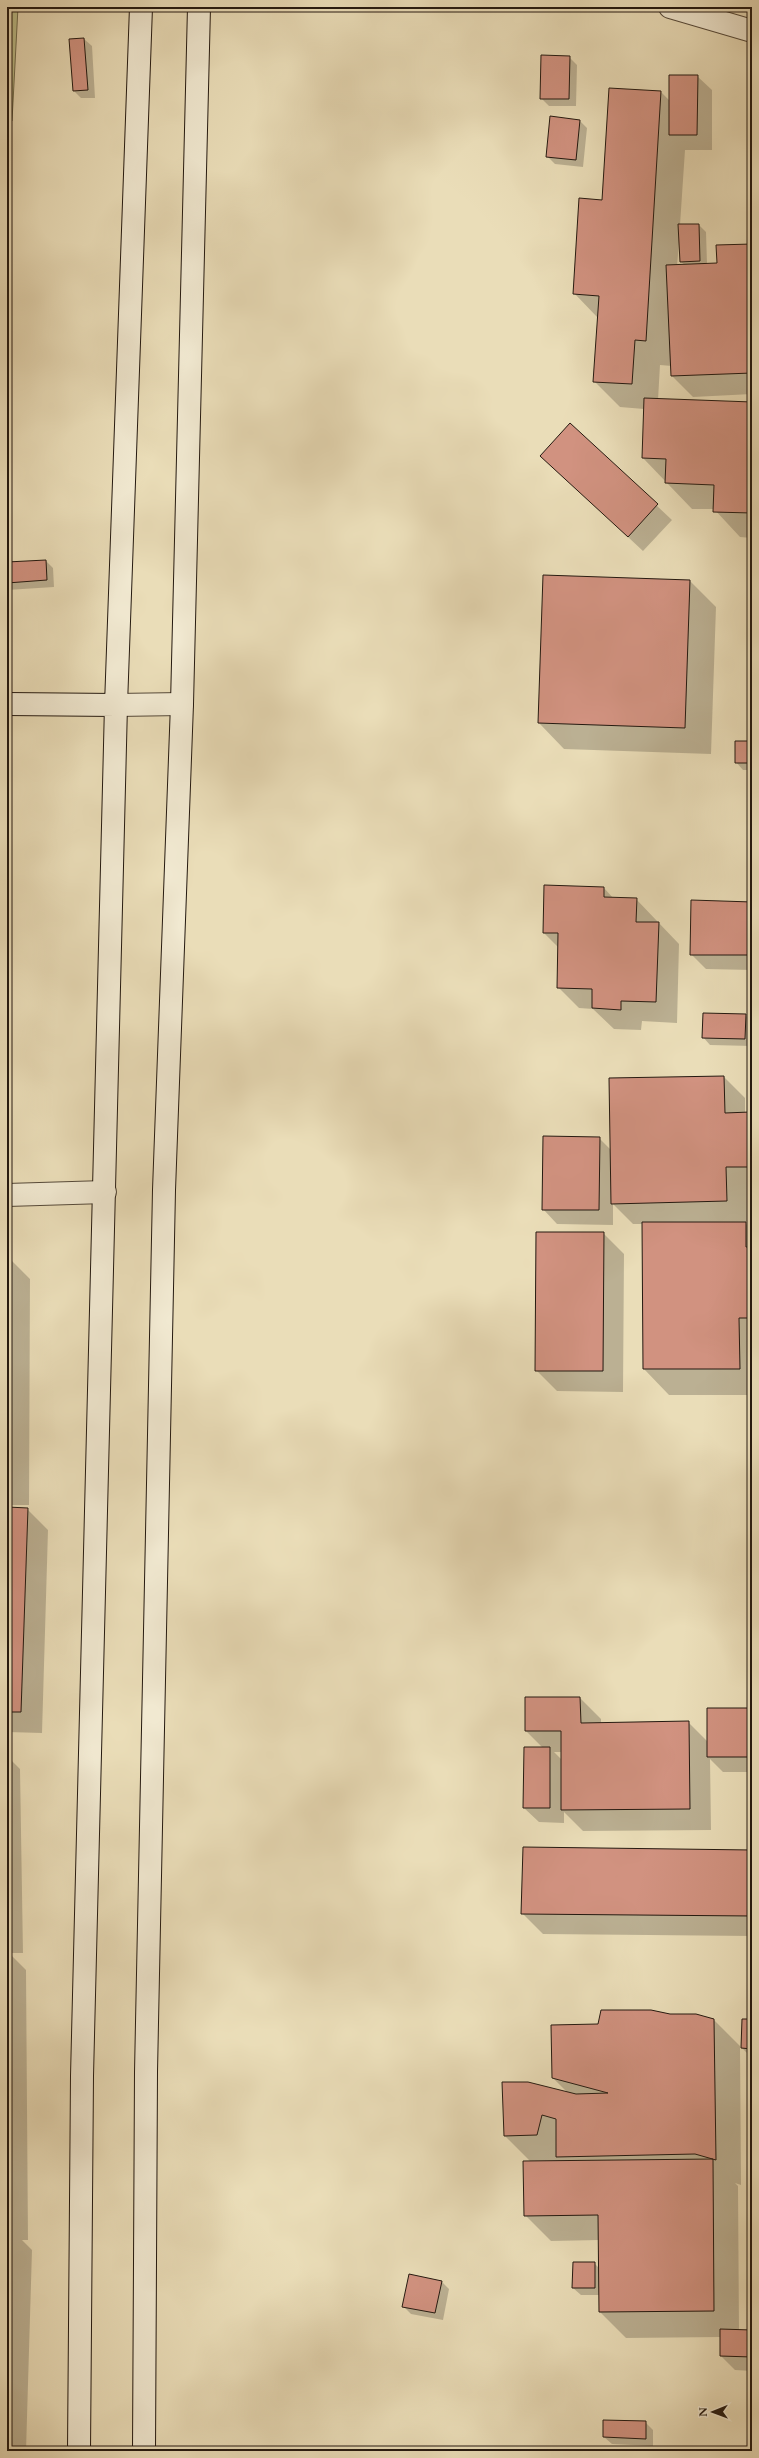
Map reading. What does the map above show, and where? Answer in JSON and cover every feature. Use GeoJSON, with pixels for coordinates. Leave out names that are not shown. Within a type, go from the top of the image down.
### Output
{"type":"FeatureCollection","features":[{"type":"Feature","properties":{"kind":"street"},"geometry":{"type":"LineString","coordinates":[[80,2451],[82,2076],[116,705],[142,7]]}},
{"type":"Feature","properties":{"kind":"street"},"geometry":{"type":"LineString","coordinates":[[144,2451],[146,2072],[164,1198],[182,704],[199,7]]}},
{"type":"Feature","properties":{"kind":"street"},"geometry":{"type":"LineString","coordinates":[[670,7],[752,31]]}},
{"type":"Feature","properties":{"kind":"street"},"geometry":{"type":"LineString","coordinates":[[7,704],[182,704]]}},
{"type":"Feature","properties":{"kind":"street"},"geometry":{"type":"LineString","coordinates":[[7,1194],[105,1192]]}},
{"type":"Feature","properties":{"kind":"green space"},"geometry":{"type":"Polygon","coordinates":[[[7,7],[18,7],[12,121],[7,122],[7,7]]]}},
{"type":"Feature","properties":{"kind":"building"},"geometry":{"type":"Polygon","coordinates":[[[84,38],[88,90],[73,91],[69,39],[84,38]]]}},
{"type":"Feature","properties":{"kind":"building"},"geometry":{"type":"Polygon","coordinates":[[[541,55],[570,56],[569,99],[540,99],[541,55]]]}},
{"type":"Feature","properties":{"kind":"building"},"geometry":{"type":"Polygon","coordinates":[[[669,75],[698,75],[697,135],[669,135],[669,75]]]}},
{"type":"Feature","properties":{"kind":"building"},"geometry":{"type":"Polygon","coordinates":[[[609,88],[661,91],[646,341],[635,340],[632,384],[593,382],[599,296],[573,294],[579,198],[602,200],[609,88]]]}},
{"type":"Feature","properties":{"kind":"building"},"geometry":{"type":"Polygon","coordinates":[[[550,116],[580,120],[576,160],[546,157],[550,116]]]}},
{"type":"Feature","properties":{"kind":"building"},"geometry":{"type":"Polygon","coordinates":[[[678,224],[699,224],[700,261],[680,262],[678,224]]]}},
{"type":"Feature","properties":{"kind":"building"},"geometry":{"type":"Polygon","coordinates":[[[752,244],[752,373],[671,376],[666,265],[717,263],[716,245],[752,244]]]}},
{"type":"Feature","properties":{"kind":"building"},"geometry":{"type":"Polygon","coordinates":[[[644,398],[752,402],[752,513],[713,512],[714,485],[665,483],[666,459],[642,458],[644,398]]]}},
{"type":"Feature","properties":{"kind":"building"},"geometry":{"type":"Polygon","coordinates":[[[570,423],[658,504],[628,537],[540,456],[570,423]]]}},
{"type":"Feature","properties":{"kind":"building"},"geometry":{"type":"Polygon","coordinates":[[[46,560],[47,580],[7,583],[7,562],[46,560]]]}},
{"type":"Feature","properties":{"kind":"building"},"geometry":{"type":"Polygon","coordinates":[[[543,575],[690,580],[685,728],[538,723],[543,575]]]}},
{"type":"Feature","properties":{"kind":"building"},"geometry":{"type":"Polygon","coordinates":[[[735,741],[752,741],[752,763],[735,763],[735,741]]]}},
{"type":"Feature","properties":{"kind":"building"},"geometry":{"type":"Polygon","coordinates":[[[544,885],[604,887],[604,897],[637,898],[636,922],[659,922],[656,1002],[621,1001],[621,1010],[592,1008],[592,989],[557,988],[558,933],[543,933],[544,885]]]}},
{"type":"Feature","properties":{"kind":"building"},"geometry":{"type":"Polygon","coordinates":[[[691,900],[752,902],[752,955],[690,955],[691,900]]]}},
{"type":"Feature","properties":{"kind":"building"},"geometry":{"type":"Polygon","coordinates":[[[703,1013],[746,1014],[745,1039],[702,1038],[703,1013]]]}},
{"type":"Feature","properties":{"kind":"building"},"geometry":{"type":"Polygon","coordinates":[[[724,1076],[725,1113],[750,1112],[751,1167],[726,1167],[727,1201],[611,1204],[609,1078],[724,1076]]]}},
{"type":"Feature","properties":{"kind":"building"},"geometry":{"type":"Polygon","coordinates":[[[543,1136],[600,1137],[599,1210],[542,1210],[543,1136]]]}},
{"type":"Feature","properties":{"kind":"building"},"geometry":{"type":"Polygon","coordinates":[[[749,1189],[752,1189],[752,1222],[749,1222],[749,1189]]]}},
{"type":"Feature","properties":{"kind":"building"},"geometry":{"type":"Polygon","coordinates":[[[642,1222],[746,1222],[746,1247],[752,1247],[752,1318],[739,1318],[740,1369],[643,1369],[642,1222]]]}},
{"type":"Feature","properties":{"kind":"building"},"geometry":{"type":"Polygon","coordinates":[[[536,1232],[604,1232],[603,1371],[535,1371],[536,1232]]]}},
{"type":"Feature","properties":{"kind":"building"},"geometry":{"type":"Polygon","coordinates":[[[7,1507],[28,1508],[21,1712],[7,1712],[7,1507]]]}},
{"type":"Feature","properties":{"kind":"building"},"geometry":{"type":"Polygon","coordinates":[[[525,1697],[580,1697],[581,1723],[689,1721],[690,1809],[561,1810],[561,1731],[525,1731],[525,1697]]]}},
{"type":"Feature","properties":{"kind":"building"},"geometry":{"type":"Polygon","coordinates":[[[707,1708],[752,1708],[752,1757],[707,1757],[707,1708]]]}},
{"type":"Feature","properties":{"kind":"building"},"geometry":{"type":"Polygon","coordinates":[[[524,1747],[550,1747],[550,1808],[523,1808],[524,1747]]]}},
{"type":"Feature","properties":{"kind":"building"},"geometry":{"type":"Polygon","coordinates":[[[523,1847],[752,1850],[752,1916],[521,1914],[523,1847]]]}},
{"type":"Feature","properties":{"kind":"building"},"geometry":{"type":"Polygon","coordinates":[[[601,2010],[651,2010],[670,2014],[696,2014],[714,2019],[716,2160],[695,2154],[556,2157],[556,2119],[542,2115],[537,2135],[504,2136],[502,2082],[528,2082],[576,2094],[608,2093],[552,2078],[551,2025],[598,2024],[601,2010]]]}},
{"type":"Feature","properties":{"kind":"building"},"geometry":{"type":"Polygon","coordinates":[[[742,2019],[752,2019],[752,2049],[741,2048],[742,2019]]]}},
{"type":"Feature","properties":{"kind":"building"},"geometry":{"type":"Polygon","coordinates":[[[713,2159],[714,2311],[599,2312],[598,2215],[524,2216],[523,2161],[713,2159]]]}},
{"type":"Feature","properties":{"kind":"building"},"geometry":{"type":"Polygon","coordinates":[[[573,2262],[595,2262],[595,2288],[572,2288],[573,2262]]]}},
{"type":"Feature","properties":{"kind":"building"},"geometry":{"type":"Polygon","coordinates":[[[409,2274],[442,2281],[435,2313],[402,2307],[409,2274]]]}},
{"type":"Feature","properties":{"kind":"building"},"geometry":{"type":"Polygon","coordinates":[[[720,2329],[752,2330],[752,2357],[720,2356],[720,2329]]]}},
{"type":"Feature","properties":{"kind":"building"},"geometry":{"type":"Polygon","coordinates":[[[603,2420],[646,2421],[646,2439],[603,2437],[603,2420]]]}}]}
